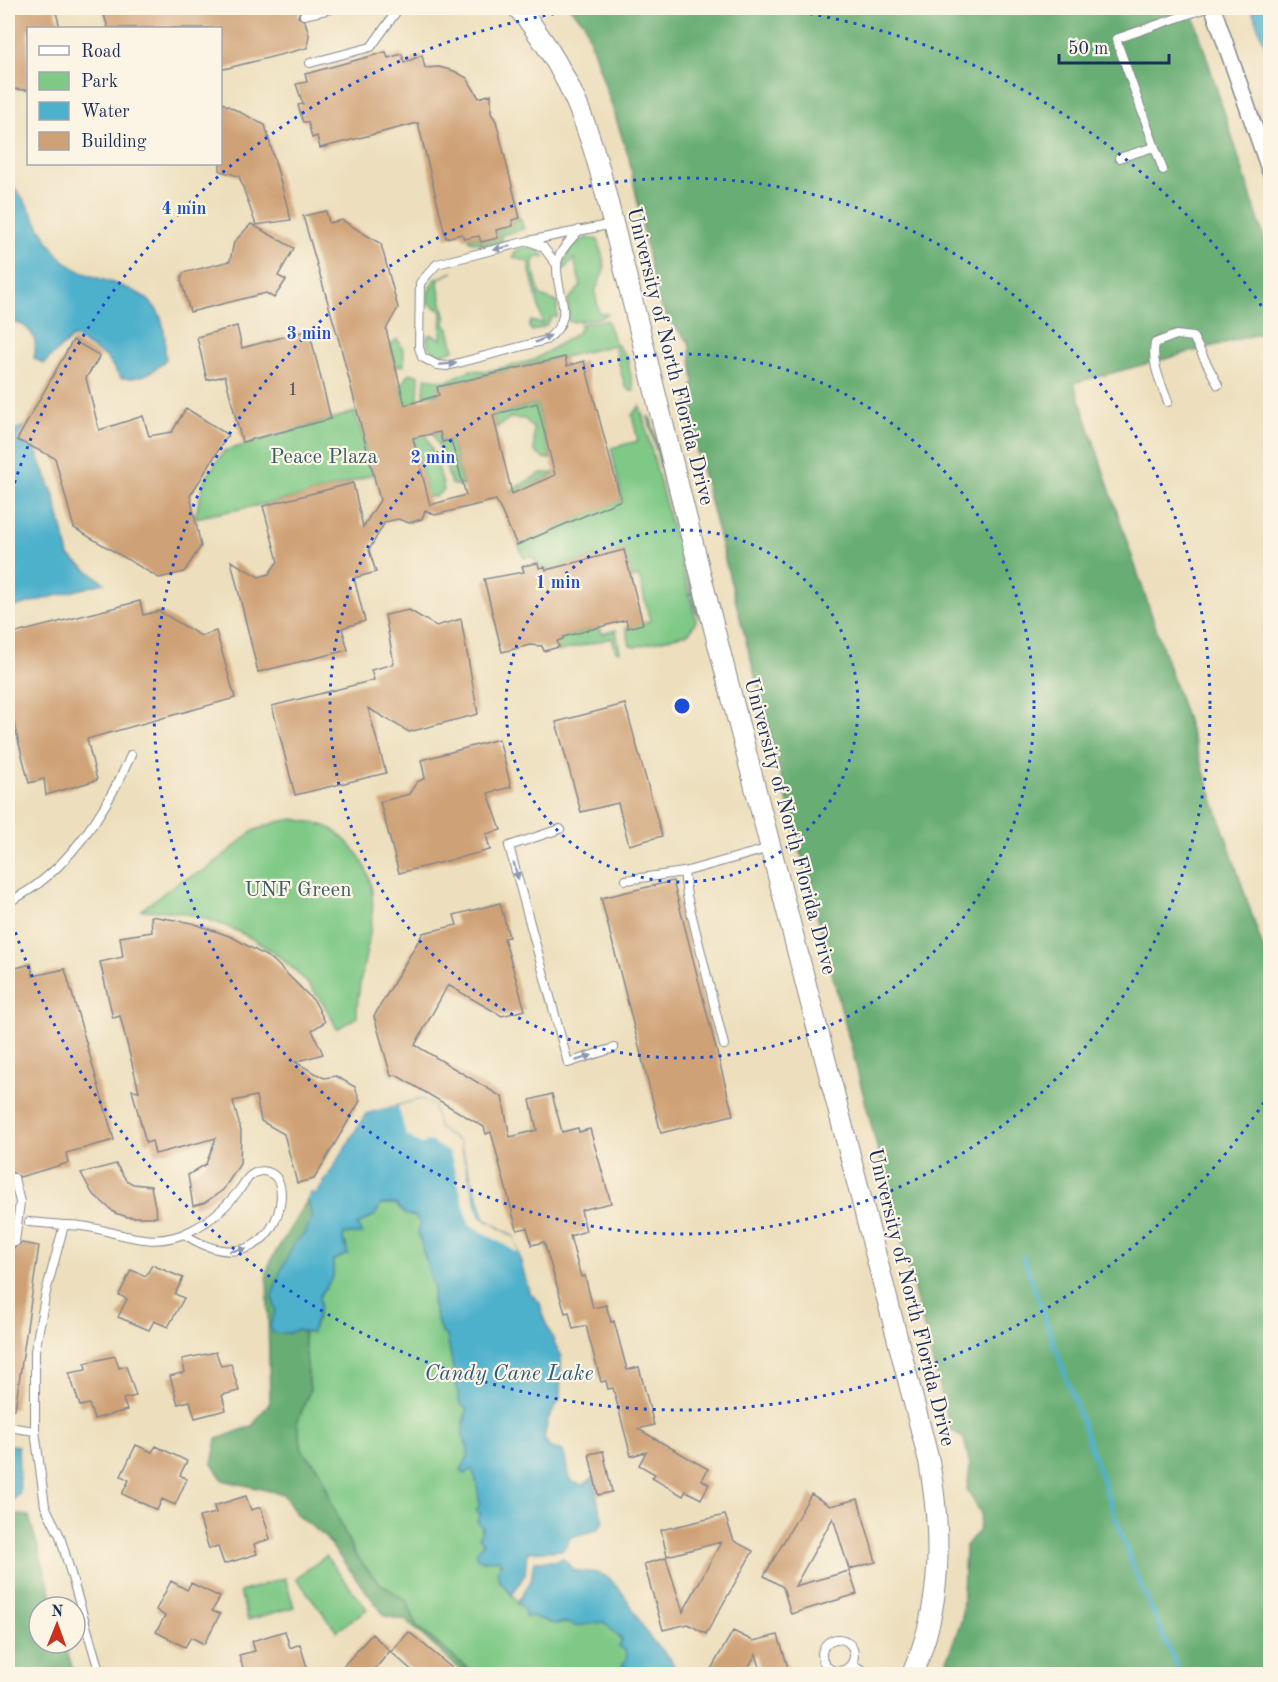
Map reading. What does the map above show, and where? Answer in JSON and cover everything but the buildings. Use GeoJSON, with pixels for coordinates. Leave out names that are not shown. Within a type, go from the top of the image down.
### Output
{"type":"FeatureCollection","features":[{"type":"Feature","properties":{"kind":"street","name":"University of North Florida Drive"},"geometry":{"type":"LineString","coordinates":[[518,8],[542,35],[572,89],[586,122],[929,1461],[937,1506],[940,1548],[935,1605],[925,1644],[912,1674]]}},
{"type":"Feature","properties":{"kind":"street"},"geometry":{"type":"LineString","coordinates":[[1213,8],[1270,172]]}},
{"type":"Feature","properties":{"kind":"lane"},"geometry":{"type":"LineString","coordinates":[[304,15],[335,8]]}},
{"type":"Feature","properties":{"kind":"lane"},"geometry":{"type":"LineString","coordinates":[[310,63],[371,47],[399,8]]}},
{"type":"Feature","properties":{"kind":"lane"},"geometry":{"type":"LineString","coordinates":[[1162,170],[1116,39],[1206,8]]}},
{"type":"Feature","properties":{"kind":"lane"},"geometry":{"type":"LineString","coordinates":[[1119,158],[1154,147]]}},
{"type":"Feature","properties":{"kind":"lane"},"geometry":{"type":"LineString","coordinates":[[528,241],[543,247],[557,265],[564,314],[556,333],[546,340],[447,366],[437,365],[422,357],[419,347],[420,283],[426,273],[437,264],[528,241],[613,224]]}},
{"type":"Feature","properties":{"kind":"lane"},"geometry":{"type":"LineString","coordinates":[[557,265],[564,248],[579,230]]}},
{"type":"Feature","properties":{"kind":"lane"},"geometry":{"type":"LineString","coordinates":[[1168,402],[1153,353],[1155,343],[1176,335],[1193,337],[1218,385]]}},
{"type":"Feature","properties":{"kind":"lane"},"geometry":{"type":"LineString","coordinates":[[8,902],[30,888],[59,864],[102,814],[131,754]]}},
{"type":"Feature","properties":{"kind":"lane"},"geometry":{"type":"LineString","coordinates":[[560,829],[509,846],[568,1063],[614,1048]]}},
{"type":"Feature","properties":{"kind":"lane"},"geometry":{"type":"LineString","coordinates":[[626,880],[684,872],[771,847]]}},
{"type":"Feature","properties":{"kind":"lane"},"geometry":{"type":"LineString","coordinates":[[684,872],[687,896],[724,1045]]}},
{"type":"Feature","properties":{"kind":"lane"},"geometry":{"type":"LineString","coordinates":[[29,1221],[64,1225],[85,1224],[128,1239],[148,1240],[184,1234],[220,1211],[247,1178],[257,1171],[270,1172],[276,1176],[281,1192],[278,1212],[273,1227],[260,1242],[242,1252],[220,1251],[200,1245],[184,1234]]}},
{"type":"Feature","properties":{"kind":"lane"},"geometry":{"type":"LineString","coordinates":[[14,1178],[20,1202],[15,1242]]}},
{"type":"Feature","properties":{"kind":"lane"},"geometry":{"type":"LineString","coordinates":[[64,1225],[46,1292],[35,1351],[35,1431],[45,1506],[60,1536],[100,1674]]}},
{"type":"Feature","properties":{"kind":"lane"},"geometry":{"type":"LineString","coordinates":[[8,1427],[35,1431]]}},
{"type":"Feature","properties":{"kind":"lane"},"geometry":{"type":"LineString","coordinates":[[834,1640],[849,1643],[854,1652],[851,1664],[841,1671],[827,1666],[823,1656],[826,1646],[834,1640]]}},
{"type":"Feature","properties":{"kind":"lane"},"geometry":{"type":"LineString","coordinates":[[851,1664],[870,1674]]}},
{"type":"Feature","properties":{"kind":"green space"},"geometry":{"type":"Polygon","coordinates":[[[570,8],[1191,8],[1270,256],[1270,331],[1074,383],[1270,969],[1270,1674],[1001,1674],[999,1669],[983,1672],[983,1674],[942,1674],[962,1618],[965,1547],[979,1530],[981,1514],[967,1489],[970,1466],[964,1439],[950,1429],[686,409],[694,382],[689,342],[670,321],[657,300],[629,158],[584,22],[570,8]]]}},
{"type":"Feature","properties":{"kind":"green space"},"geometry":{"type":"Polygon","coordinates":[[[520,218],[524,229],[501,235],[502,242],[483,246],[481,243],[470,241],[469,238],[479,236],[481,242],[498,238],[496,230],[513,226],[512,220],[520,218]]]}},
{"type":"Feature","properties":{"kind":"green space"},"geometry":{"type":"Polygon","coordinates":[[[586,238],[598,240],[605,267],[595,292],[599,313],[608,314],[600,318],[572,322],[568,321],[568,300],[581,286],[574,259],[565,269],[562,267],[572,245],[586,238]]]}},
{"type":"Feature","properties":{"kind":"green space"},"geometry":{"type":"Polygon","coordinates":[[[526,247],[537,249],[545,257],[536,257],[532,263],[540,296],[557,302],[557,317],[552,317],[546,326],[532,331],[529,327],[531,321],[543,324],[528,262],[513,257],[516,250],[526,247]]]}},
{"type":"Feature","properties":{"kind":"green space"},"geometry":{"type":"Polygon","coordinates":[[[453,272],[439,278],[438,285],[446,320],[444,323],[449,329],[454,350],[437,356],[428,346],[427,338],[430,334],[441,339],[442,311],[428,303],[428,293],[434,280],[453,272]]]}},
{"type":"Feature","properties":{"kind":"green space"},"geometry":{"type":"Polygon","coordinates":[[[607,320],[614,341],[627,357],[634,391],[630,391],[625,386],[614,345],[438,387],[439,394],[424,396],[425,378],[447,381],[470,370],[488,371],[534,360],[577,333],[581,328],[580,324],[607,320]]]}},
{"type":"Feature","properties":{"kind":"green space"},"geometry":{"type":"Polygon","coordinates":[[[397,339],[403,348],[404,366],[398,365],[397,368],[390,346],[397,339]]]}},
{"type":"Feature","properties":{"kind":"green space"},"geometry":{"type":"Polygon","coordinates":[[[410,373],[419,376],[418,401],[421,420],[439,468],[444,490],[435,497],[421,496],[426,489],[400,387],[410,373]]]}},
{"type":"Feature","properties":{"kind":"green space"},"geometry":{"type":"Polygon","coordinates":[[[537,403],[551,459],[543,458],[534,451],[534,429],[525,419],[510,418],[496,428],[493,415],[537,403]]]}},
{"type":"Feature","properties":{"kind":"green space"},"geometry":{"type":"Polygon","coordinates":[[[640,406],[696,621],[689,633],[635,647],[630,645],[626,628],[650,621],[639,576],[631,578],[624,550],[546,570],[545,567],[539,568],[532,556],[524,558],[518,544],[622,499],[611,448],[638,441],[632,415],[640,406]]]}},
{"type":"Feature","properties":{"kind":"green space","name":"Peace Plaza"},"geometry":{"type":"Polygon","coordinates":[[[355,412],[373,474],[307,495],[195,518],[204,481],[224,451],[355,412]]]}},
{"type":"Feature","properties":{"kind":"green space"},"geometry":{"type":"Polygon","coordinates":[[[648,416],[651,420],[700,619],[696,611],[648,416]]]}},
{"type":"Feature","properties":{"kind":"green space"},"geometry":{"type":"Polygon","coordinates":[[[432,428],[433,434],[440,432],[442,442],[451,440],[463,486],[451,484],[442,453],[431,430],[432,428]]]}},
{"type":"Feature","properties":{"kind":"green space"},"geometry":{"type":"Polygon","coordinates":[[[542,473],[558,473],[512,494],[511,490],[542,473]]]}},
{"type":"Feature","properties":{"kind":"green space"},"geometry":{"type":"Polygon","coordinates":[[[600,627],[602,634],[616,630],[620,652],[616,651],[612,638],[557,652],[557,641],[563,637],[600,627]]]}},
{"type":"Feature","properties":{"kind":"green space","name":"UNF Green"},"geometry":{"type":"Polygon","coordinates":[[[294,819],[319,824],[337,833],[350,845],[364,864],[371,885],[373,906],[371,928],[358,995],[357,1017],[337,1029],[325,1006],[309,986],[292,967],[272,951],[227,927],[203,918],[173,911],[141,910],[180,881],[206,870],[253,831],[277,822],[294,819]]]}},
{"type":"Feature","properties":{"kind":"green space"},"geometry":{"type":"Polygon","coordinates":[[[308,1199],[312,1218],[305,1233],[294,1244],[272,1296],[287,1333],[297,1330],[303,1332],[310,1390],[297,1423],[302,1450],[321,1472],[331,1502],[354,1553],[377,1581],[407,1601],[417,1627],[471,1671],[480,1674],[465,1674],[405,1620],[385,1616],[324,1536],[296,1514],[283,1494],[223,1480],[212,1464],[217,1439],[252,1426],[270,1402],[267,1271],[272,1258],[308,1199]]]}},
{"type":"Feature","properties":{"kind":"green space"},"geometry":{"type":"Polygon","coordinates":[[[381,1204],[396,1204],[406,1215],[414,1216],[421,1223],[418,1232],[434,1289],[432,1302],[441,1332],[447,1336],[460,1404],[467,1409],[463,1422],[470,1456],[461,1470],[472,1468],[478,1484],[484,1561],[499,1559],[505,1587],[531,1616],[554,1624],[604,1622],[624,1645],[629,1659],[628,1674],[480,1674],[471,1671],[417,1627],[407,1601],[377,1581],[354,1553],[331,1502],[321,1472],[302,1450],[297,1423],[310,1390],[303,1332],[312,1332],[314,1328],[319,1310],[319,1297],[333,1277],[333,1260],[342,1257],[347,1246],[343,1239],[344,1234],[361,1234],[356,1226],[375,1215],[381,1204]]]}},
{"type":"Feature","properties":{"kind":"green space"},"geometry":{"type":"Polygon","coordinates":[[[8,1513],[29,1516],[52,1595],[27,1595],[27,1655],[68,1655],[74,1674],[8,1674],[8,1513]]]}},
{"type":"Feature","properties":{"kind":"green space"},"geometry":{"type":"Polygon","coordinates":[[[326,1556],[367,1609],[337,1631],[296,1578],[326,1556]]]}},
{"type":"Feature","properties":{"kind":"green space"},"geometry":{"type":"Polygon","coordinates":[[[285,1578],[294,1607],[248,1620],[240,1592],[285,1578]]]}},
{"type":"Feature","properties":{"kind":"water"},"geometry":{"type":"Polygon","coordinates":[[[1251,8],[1270,8],[1270,59],[1251,8]]]}},
{"type":"Feature","properties":{"kind":"water"},"geometry":{"type":"Polygon","coordinates":[[[8,181],[24,200],[50,244],[67,263],[94,277],[125,287],[151,302],[159,314],[165,335],[166,359],[151,372],[134,378],[121,378],[106,357],[73,336],[44,364],[34,358],[35,344],[31,332],[22,325],[8,322],[8,181]]]}},
{"type":"Feature","properties":{"kind":"water"},"geometry":{"type":"Polygon","coordinates":[[[26,426],[54,496],[69,556],[104,583],[10,608],[8,606],[8,432],[26,426]]]}},
{"type":"Feature","properties":{"kind":"water","name":"Candy Cane Lake"},"geometry":{"type":"Polygon","coordinates":[[[422,1099],[433,1106],[439,1129],[459,1142],[485,1219],[514,1237],[529,1292],[540,1303],[543,1317],[561,1357],[560,1399],[548,1419],[544,1438],[550,1448],[563,1451],[571,1482],[583,1485],[593,1478],[604,1521],[596,1530],[571,1537],[563,1550],[527,1552],[525,1574],[512,1595],[499,1580],[497,1571],[502,1564],[499,1559],[484,1561],[477,1558],[476,1552],[484,1543],[479,1537],[483,1528],[477,1521],[481,1513],[476,1511],[480,1504],[476,1482],[472,1469],[465,1474],[461,1470],[468,1453],[462,1436],[467,1409],[460,1404],[447,1336],[441,1332],[432,1302],[434,1289],[418,1232],[420,1223],[414,1216],[406,1215],[396,1204],[381,1204],[375,1215],[357,1225],[362,1234],[344,1234],[343,1239],[348,1254],[333,1260],[333,1277],[319,1297],[320,1306],[312,1333],[297,1330],[273,1333],[270,1326],[276,1310],[272,1296],[280,1273],[294,1244],[305,1233],[312,1218],[308,1199],[310,1193],[317,1194],[366,1114],[422,1099]]]}},
{"type":"Feature","properties":{"kind":"water"},"geometry":{"type":"Polygon","coordinates":[[[8,1445],[18,1446],[20,1493],[8,1502],[8,1445]]]}},
{"type":"Feature","properties":{"kind":"water"},"geometry":{"type":"Polygon","coordinates":[[[562,1557],[573,1570],[604,1575],[614,1584],[625,1597],[652,1641],[668,1656],[676,1674],[628,1674],[629,1669],[622,1666],[627,1658],[625,1650],[619,1647],[622,1640],[604,1622],[576,1626],[564,1622],[554,1624],[531,1616],[526,1618],[524,1609],[517,1603],[531,1581],[534,1561],[559,1561],[562,1557]]]}},
{"type":"Feature","properties":{"kind":"pier"},"geometry":{"type":"Polygon","coordinates":[[[422,1099],[433,1106],[439,1129],[459,1142],[479,1217],[515,1238],[518,1253],[469,1224],[450,1153],[430,1141],[421,1144],[406,1135],[398,1106],[422,1099]]]}},
{"type":"Feature","properties":{"kind":"waterway"},"geometry":{"type":"LineString","coordinates":[[1023,1256],[1133,1567],[1180,1674]]}}]}
